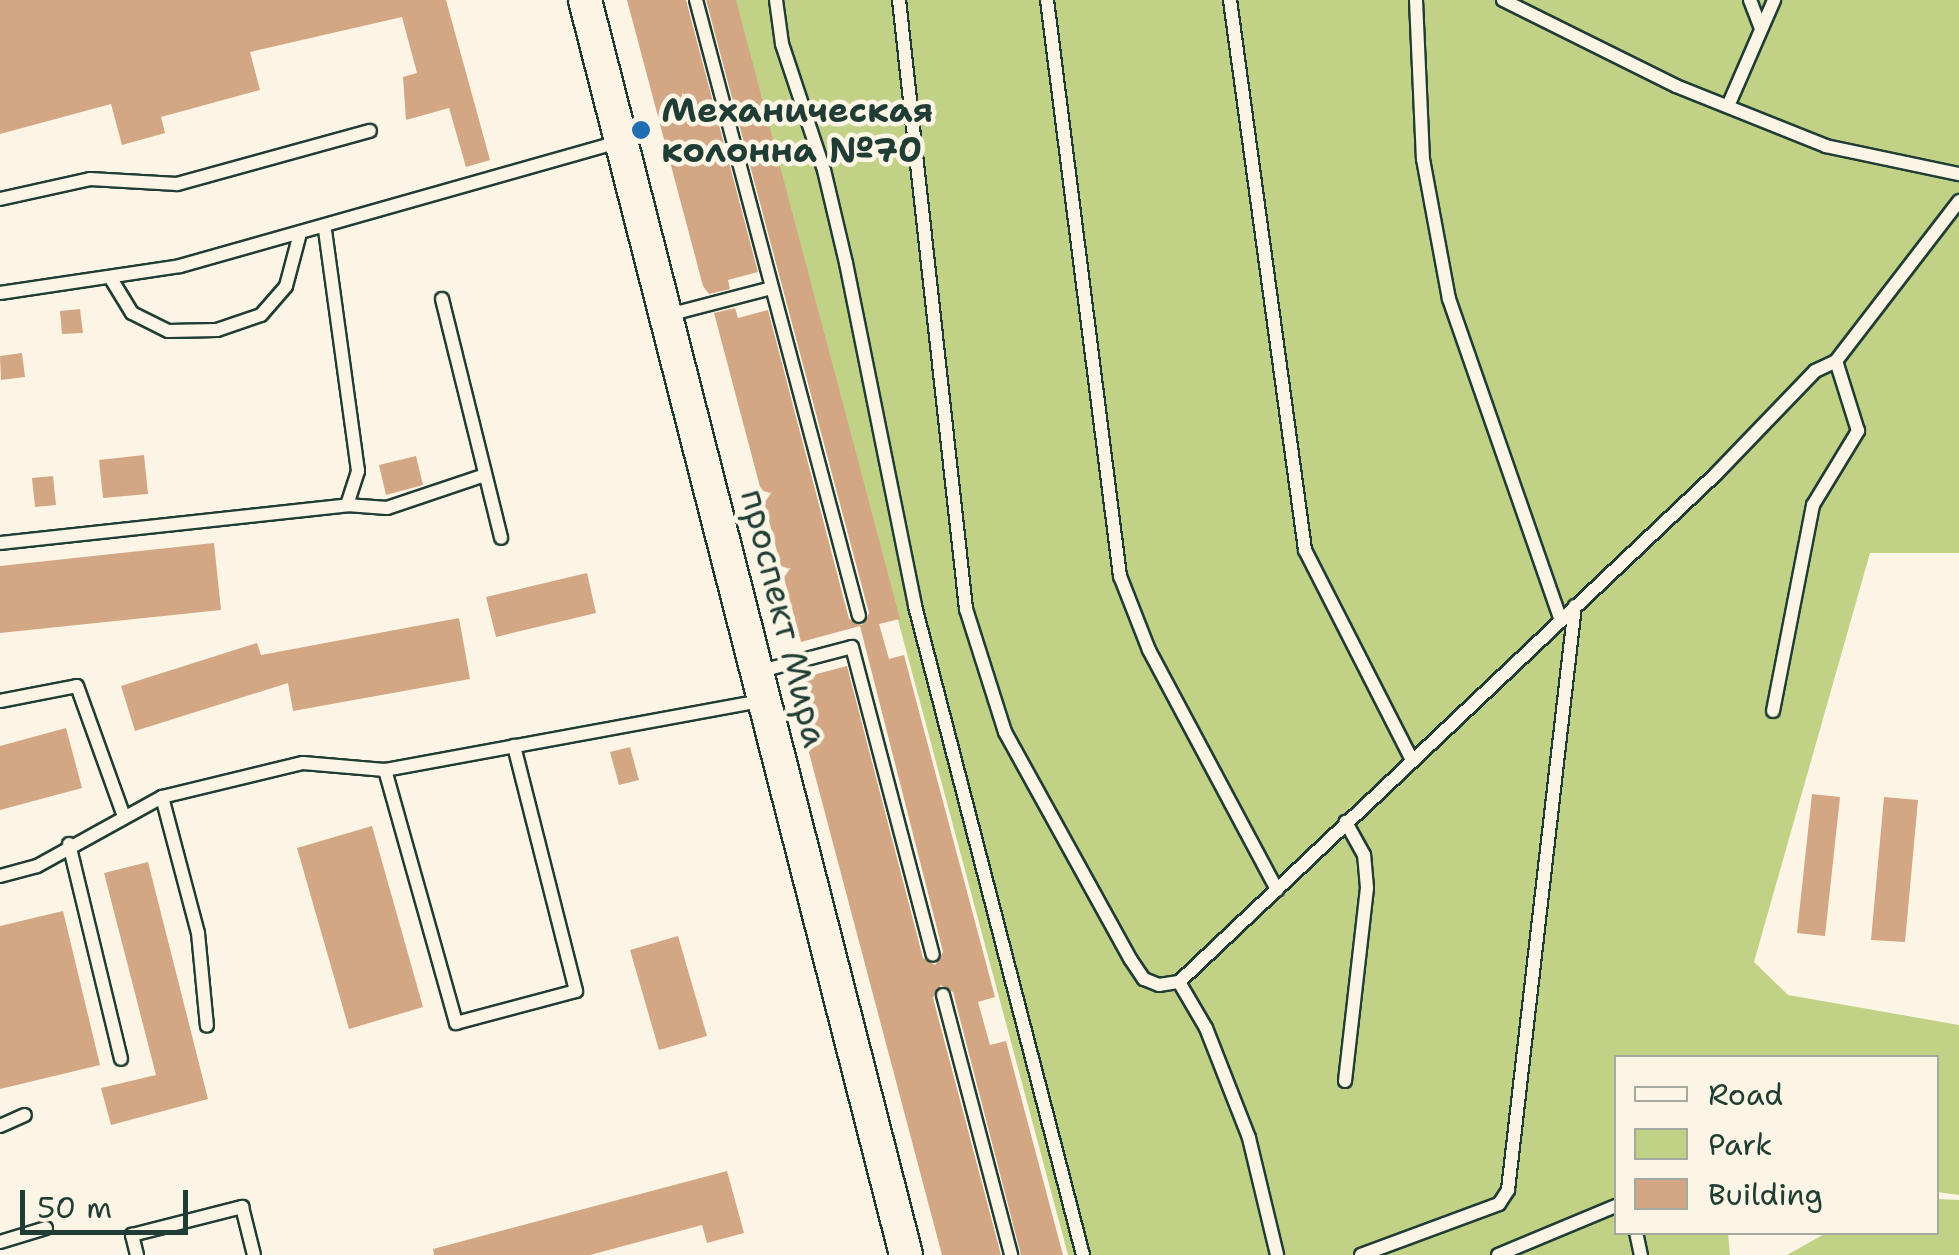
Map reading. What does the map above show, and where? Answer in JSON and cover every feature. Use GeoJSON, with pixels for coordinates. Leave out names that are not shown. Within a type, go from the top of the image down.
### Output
{"type":"FeatureCollection","features":[{"type":"Feature","properties":{"kind":"street","name":"проспект Мира"},"geometry":{"type":"LineString","coordinates":[[585,0],[906,1255]]}},
{"type":"Feature","properties":{"kind":"lane"},"geometry":{"type":"LineString","coordinates":[[696,0],[860,616]]}},
{"type":"Feature","properties":{"kind":"lane"},"geometry":{"type":"LineString","coordinates":[[776,0],[782,44],[824,170],[846,263],[915,606],[1083,1255]]}},
{"type":"Feature","properties":{"kind":"lane"},"geometry":{"type":"LineString","coordinates":[[899,0],[966,609],[1005,732],[1144,979],[1179,982],[1411,758],[1561,620],[1814,370],[1836,361],[1959,201]]}},
{"type":"Feature","properties":{"kind":"lane"},"geometry":{"type":"LineString","coordinates":[[1047,0],[1120,576],[1149,650],[1277,890]]}},
{"type":"Feature","properties":{"kind":"lane"},"geometry":{"type":"LineString","coordinates":[[1230,0],[1305,550],[1411,758]]}},
{"type":"Feature","properties":{"kind":"lane"},"geometry":{"type":"LineString","coordinates":[[1416,0],[1423,159],[1449,299],[1561,620]]}},
{"type":"Feature","properties":{"kind":"lane"},"geometry":{"type":"LineString","coordinates":[[1503,0],[1728,106],[1826,146],[1959,174]]}},
{"type":"Feature","properties":{"kind":"lane"},"geometry":{"type":"LineString","coordinates":[[1750,0],[1760,26]]}},
{"type":"Feature","properties":{"kind":"lane"},"geometry":{"type":"LineString","coordinates":[[1728,106],[1774,0]]}},
{"type":"Feature","properties":{"kind":"lane"},"geometry":{"type":"LineString","coordinates":[[0,199],[90,180],[177,184],[370,131]]}},
{"type":"Feature","properties":{"kind":"lane"},"geometry":{"type":"LineString","coordinates":[[0,293],[110,277],[300,237],[621,142]]}},
{"type":"Feature","properties":{"kind":"lane"},"geometry":{"type":"LineString","coordinates":[[325,230],[358,471],[347,505]]}},
{"type":"Feature","properties":{"kind":"lane"},"geometry":{"type":"LineString","coordinates":[[110,277],[132,312],[168,332],[217,330],[260,316],[286,286],[300,237]]}},
{"type":"Feature","properties":{"kind":"lane"},"geometry":{"type":"LineString","coordinates":[[666,316],[772,288]]}},
{"type":"Feature","properties":{"kind":"lane"},"geometry":{"type":"LineString","coordinates":[[442,299],[501,538]]}},
{"type":"Feature","properties":{"kind":"lane"},"geometry":{"type":"LineString","coordinates":[[1772,711],[1813,505],[1858,432],[1836,361]]}},
{"type":"Feature","properties":{"kind":"lane"},"geometry":{"type":"LineString","coordinates":[[0,542],[347,505],[387,508],[485,476]]}},
{"type":"Feature","properties":{"kind":"lane"},"geometry":{"type":"LineString","coordinates":[[1361,1255],[1499,1204],[1508,1190],[1575,606]]}},
{"type":"Feature","properties":{"kind":"lane"},"geometry":{"type":"LineString","coordinates":[[0,876],[38,866],[69,844],[162,797],[303,763],[385,770],[514,746],[760,686],[852,647],[934,955]]}},
{"type":"Feature","properties":{"kind":"lane"},"geometry":{"type":"LineString","coordinates":[[0,701],[78,686],[123,814]]}},
{"type":"Feature","properties":{"kind":"lane"},"geometry":{"type":"LineString","coordinates":[[385,770],[456,1023],[576,991],[514,746]]}},
{"type":"Feature","properties":{"kind":"lane"},"geometry":{"type":"LineString","coordinates":[[162,797],[198,932],[208,1026]]}},
{"type":"Feature","properties":{"kind":"lane"},"geometry":{"type":"LineString","coordinates":[[1345,1081],[1367,888],[1364,855],[1346,822]]}},
{"type":"Feature","properties":{"kind":"lane"},"geometry":{"type":"LineString","coordinates":[[69,844],[121,1059]]}},
{"type":"Feature","properties":{"kind":"lane"},"geometry":{"type":"LineString","coordinates":[[1179,982],[1206,1028],[1249,1138],[1276,1255]]}},
{"type":"Feature","properties":{"kind":"lane"},"geometry":{"type":"LineString","coordinates":[[942,995],[1012,1255]]}},
{"type":"Feature","properties":{"kind":"lane"},"geometry":{"type":"LineString","coordinates":[[0,1126],[25,1115]]}},
{"type":"Feature","properties":{"kind":"lane"},"geometry":{"type":"LineString","coordinates":[[137,1255],[132,1235],[242,1207],[254,1255]]}},
{"type":"Feature","properties":{"kind":"lane"},"geometry":{"type":"LineString","coordinates":[[1498,1255],[1614,1207]]}},
{"type":"Feature","properties":{"kind":"lane"},"geometry":{"type":"LineString","coordinates":[[0,1242],[46,1228]]}},
{"type":"Feature","properties":{"kind":"green space"},"geometry":{"type":"Polygon","coordinates":[[[732,0],[1959,0],[1959,553],[1870,553],[1754,962],[1788,995],[1959,1025],[1959,1195],[1939,1192],[1939,1055],[1614,1055],[1614,1235],[1728,1235],[1730,1255],[1068,1255],[732,0]]]}},
{"type":"Feature","properties":{"kind":"green space"},"geometry":{"type":"Polygon","coordinates":[[[1939,1199],[1959,1200],[1959,1255],[1787,1255],[1822,1235],[1939,1235],[1939,1199]]]}},
{"type":"Feature","properties":{"kind":"building"},"geometry":{"type":"Polygon","coordinates":[[[0,0],[446,0],[490,160],[466,167],[449,108],[406,120],[403,77],[417,73],[402,17],[250,52],[260,90],[161,117],[165,133],[122,145],[111,104],[0,134],[0,0]]]}},
{"type":"Feature","properties":{"kind":"building"},"geometry":{"type":"Polygon","coordinates":[[[627,0],[686,0],[758,272],[728,280],[730,289],[709,294],[703,286],[627,0]]]}},
{"type":"Feature","properties":{"kind":"building"},"geometry":{"type":"Polygon","coordinates":[[[706,0],[736,0],[900,619],[879,624],[889,659],[904,655],[995,997],[978,1002],[990,1045],[1006,1041],[1063,1255],[1021,1255],[953,992],[941,985],[933,998],[1001,1255],[942,1255],[790,681],[847,666],[923,958],[935,965],[943,952],[860,626],[801,642],[714,313],[735,308],[738,318],[768,310],[849,619],[862,625],[869,613],[706,0]]]}},
{"type":"Feature","properties":{"kind":"building"},"geometry":{"type":"Polygon","coordinates":[[[80,309],[83,333],[62,334],[60,311],[80,309]]]}},
{"type":"Feature","properties":{"kind":"building"},"geometry":{"type":"Polygon","coordinates":[[[22,353],[25,377],[1,380],[0,356],[22,353]]]}},
{"type":"Feature","properties":{"kind":"building"},"geometry":{"type":"Polygon","coordinates":[[[144,455],[148,494],[103,498],[99,460],[144,455]]]}},
{"type":"Feature","properties":{"kind":"building"},"geometry":{"type":"Polygon","coordinates":[[[416,456],[423,485],[386,495],[379,465],[416,456]]]}},
{"type":"Feature","properties":{"kind":"building"},"geometry":{"type":"Polygon","coordinates":[[[53,476],[56,505],[35,507],[32,478],[53,476]]]}},
{"type":"Feature","properties":{"kind":"building"},"geometry":{"type":"Polygon","coordinates":[[[214,543],[221,610],[0,633],[0,566],[214,543]]]}},
{"type":"Feature","properties":{"kind":"building"},"geometry":{"type":"Polygon","coordinates":[[[587,573],[596,613],[496,637],[486,597],[587,573]]]}},
{"type":"Feature","properties":{"kind":"building"},"geometry":{"type":"Polygon","coordinates":[[[459,618],[470,679],[293,711],[288,683],[135,731],[121,686],[257,643],[261,655],[459,618]]]}},
{"type":"Feature","properties":{"kind":"building"},"geometry":{"type":"Polygon","coordinates":[[[66,728],[82,788],[0,810],[0,746],[66,728]]]}},
{"type":"Feature","properties":{"kind":"building"},"geometry":{"type":"Polygon","coordinates":[[[630,747],[639,780],[619,785],[610,752],[630,747]]]}},
{"type":"Feature","properties":{"kind":"building"},"geometry":{"type":"Polygon","coordinates":[[[1812,794],[1840,797],[1825,936],[1797,933],[1812,794]]]}},
{"type":"Feature","properties":{"kind":"building"},"geometry":{"type":"Polygon","coordinates":[[[1884,797],[1918,800],[1905,942],[1871,940],[1884,797]]]}},
{"type":"Feature","properties":{"kind":"building"},"geometry":{"type":"Polygon","coordinates":[[[372,826],[423,1007],[349,1029],[297,848],[372,826]]]}},
{"type":"Feature","properties":{"kind":"building"},"geometry":{"type":"Polygon","coordinates":[[[148,862],[208,1099],[111,1125],[101,1088],[156,1075],[104,873],[148,862]]]}},
{"type":"Feature","properties":{"kind":"building"},"geometry":{"type":"Polygon","coordinates":[[[63,911],[100,1065],[0,1089],[0,926],[63,911]]]}},
{"type":"Feature","properties":{"kind":"building"},"geometry":{"type":"Polygon","coordinates":[[[678,936],[707,1036],[659,1050],[630,950],[678,936]]]}},
{"type":"Feature","properties":{"kind":"building"},"geometry":{"type":"Polygon","coordinates":[[[727,1171],[744,1233],[707,1243],[702,1225],[590,1255],[434,1255],[433,1249],[727,1171]]]}},
{"type":"Feature","properties":{"kind":"place","name":"Механическая колонна №70"},"geometry":{"type":"Point","coordinates":[641,130]}}]}
